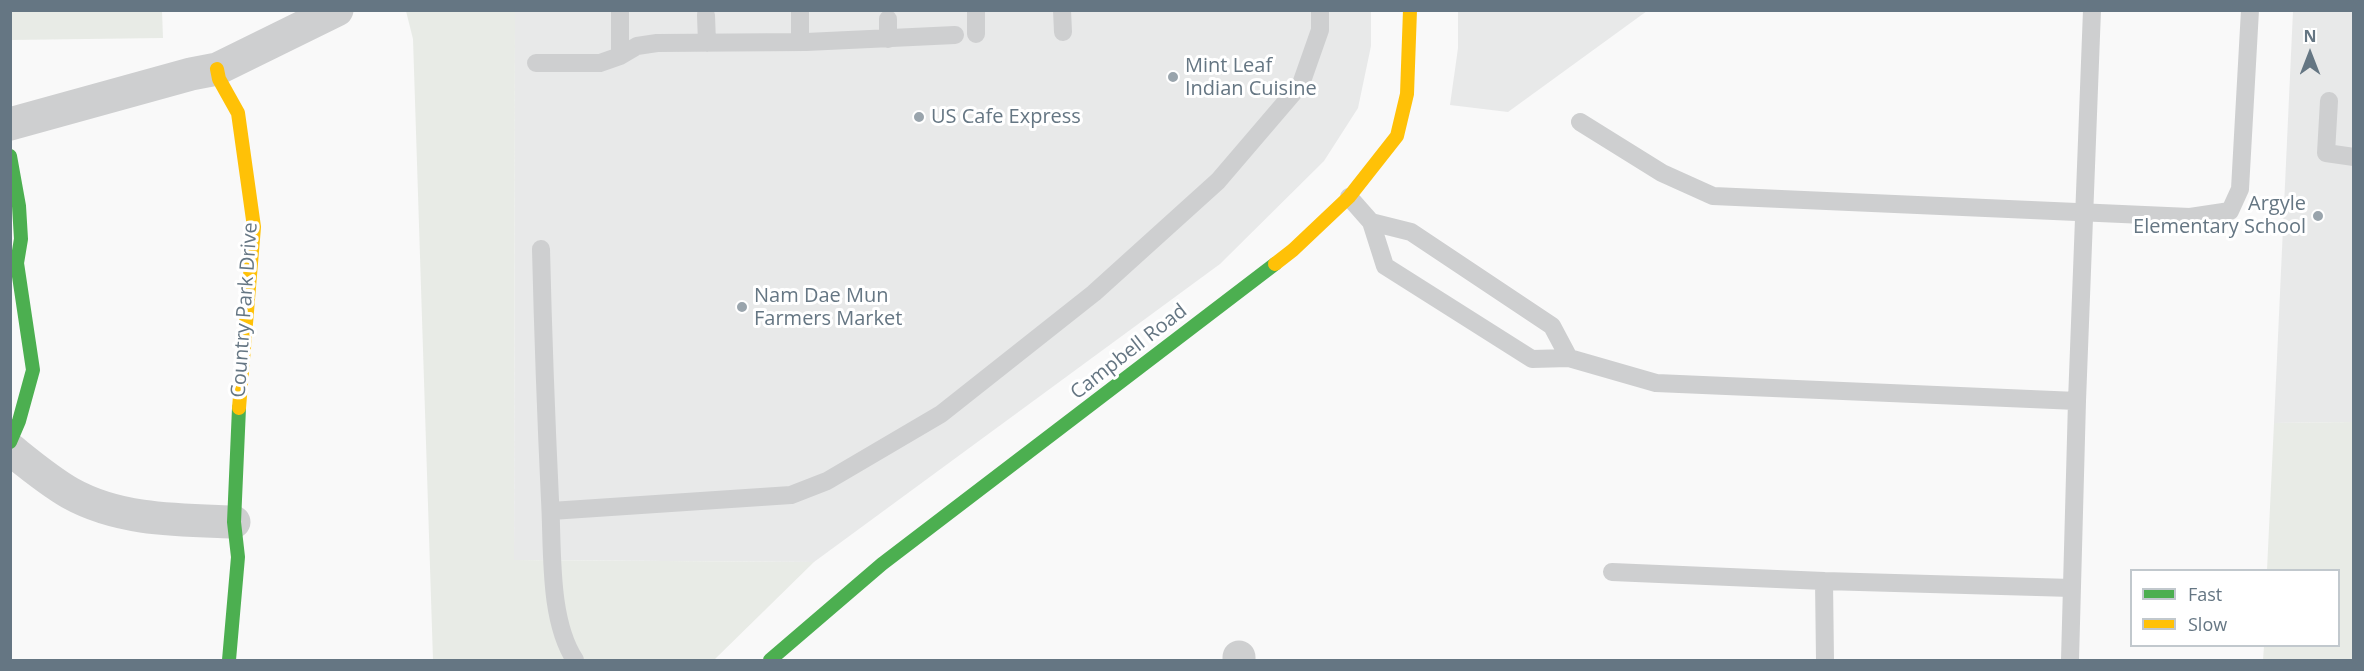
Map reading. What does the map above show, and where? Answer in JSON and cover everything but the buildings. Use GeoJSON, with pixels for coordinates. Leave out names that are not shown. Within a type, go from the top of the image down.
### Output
{"type":"FeatureCollection","features":[{"type":"Feature","properties":{"kind":"street"},"geometry":{"type":"LineString","coordinates":[[10,124],[191,74],[218,69],[337,10]]}},
{"type":"Feature","properties":{"kind":"street","name":"Campbell Road"},"geometry":{"type":"LineString","coordinates":[[770,660],[892,557],[1293,249],[1349,197],[1397,136],[1407,94],[1410,10]]}},
{"type":"Feature","properties":{"kind":"street","name":"Country Park Drive"},"geometry":{"type":"LineString","coordinates":[[218,69],[219,80],[237,113],[254,227],[240,373],[234,522],[237,557],[229,660]]}},
{"type":"Feature","properties":{"kind":"street"},"geometry":{"type":"LineString","coordinates":[[10,156],[19,206],[17,263],[33,370],[19,421],[10,442]]}},
{"type":"Feature","properties":{"kind":"street"},"geometry":{"type":"LineString","coordinates":[[10,450],[72,495],[122,513],[168,520],[234,522]]}},
{"type":"Feature","properties":{"kind":"lane"},"geometry":{"type":"LineString","coordinates":[[620,56],[621,10]]}},
{"type":"Feature","properties":{"kind":"lane"},"geometry":{"type":"LineString","coordinates":[[976,10],[976,34]]}},
{"type":"Feature","properties":{"kind":"lane"},"geometry":{"type":"LineString","coordinates":[[1062,10],[1063,32]]}},
{"type":"Feature","properties":{"kind":"lane"},"geometry":{"type":"LineString","coordinates":[[551,511],[791,495],[827,481],[941,414],[1094,293],[1218,181],[1301,84],[1320,30],[1320,10]]}},
{"type":"Feature","properties":{"kind":"lane"},"geometry":{"type":"LineString","coordinates":[[2070,660],[2092,10]]}},
{"type":"Feature","properties":{"kind":"lane"},"geometry":{"type":"LineString","coordinates":[[1581,122],[1662,173],[1713,196],[2190,217],[2229,211],[2240,189],[2250,10]]}},
{"type":"Feature","properties":{"kind":"lane"},"geometry":{"type":"LineString","coordinates":[[800,11],[800,42]]}},
{"type":"Feature","properties":{"kind":"lane"},"geometry":{"type":"LineString","coordinates":[[706,15],[707,43]]}},
{"type":"Feature","properties":{"kind":"lane"},"geometry":{"type":"LineString","coordinates":[[888,19],[888,39]]}},
{"type":"Feature","properties":{"kind":"lane"},"geometry":{"type":"LineString","coordinates":[[536,63],[600,63],[620,56],[637,46],[657,43],[800,42],[955,35]]}},
{"type":"Feature","properties":{"kind":"lane"},"geometry":{"type":"LineString","coordinates":[[2329,101],[2326,153],[2354,157]]}},
{"type":"Feature","properties":{"kind":"lane"},"geometry":{"type":"LineString","coordinates":[[1349,197],[1371,222],[1385,266],[1532,359],[1569,358],[1656,383],[2077,401]]}},
{"type":"Feature","properties":{"kind":"lane"},"geometry":{"type":"LineString","coordinates":[[1371,222],[1411,232],[1552,326],[1569,358]]}},
{"type":"Feature","properties":{"kind":"lane"},"geometry":{"type":"LineString","coordinates":[[541,249],[556,604],[568,650],[575,660]]}},
{"type":"Feature","properties":{"kind":"lane"},"geometry":{"type":"LineString","coordinates":[[1612,572],[2072,588]]}},
{"type":"Feature","properties":{"kind":"lane"},"geometry":{"type":"LineString","coordinates":[[1824,581],[1825,660]]}},
{"type":"Feature","properties":{"kind":"shaded area"},"geometry":{"type":"Polygon","coordinates":[[[1458,10],[1647,11],[1508,112],[1450,105],[1458,48],[1458,10]]]}},
{"type":"Feature","properties":{"kind":"shaded area"},"geometry":{"type":"Polygon","coordinates":[[[10,11],[162,11],[163,38],[11,40],[10,11]]]}},
{"type":"Feature","properties":{"kind":"shaded area"},"geometry":{"type":"Polygon","coordinates":[[[406,11],[515,11],[514,560],[814,562],[714,660],[433,660],[413,39],[406,11]]]}},
{"type":"Feature","properties":{"kind":"shaded area"},"geometry":{"type":"Polygon","coordinates":[[[515,11],[1371,11],[1371,46],[1358,108],[1324,161],[1220,264],[814,562],[514,560],[515,11]]]}},
{"type":"Feature","properties":{"kind":"shaded area","name":"Argyle Elementary School"},"geometry":{"type":"Polygon","coordinates":[[[2293,11],[2353,11],[2353,422],[2274,423],[2293,11]]]}},
{"type":"Feature","properties":{"kind":"shaded area"},"geometry":{"type":"Polygon","coordinates":[[[2353,422],[2353,660],[2263,660],[2264,647],[2340,647],[2340,569],[2267,569],[2274,423],[2353,422]]]}},
{"type":"Feature","properties":{"kind":"traffic: fast"},"geometry":{"type":"LineString","coordinates":[[10,156],[19,206],[21,239],[17,263],[33,370],[19,421],[10,442]]}},
{"type":"Feature","properties":{"kind":"traffic: fast"},"geometry":{"type":"LineString","coordinates":[[770,660],[882,564],[1275,264]]}},
{"type":"Feature","properties":{"kind":"traffic: fast"},"geometry":{"type":"LineString","coordinates":[[229,660],[238,557],[234,522],[239,408]]}},
{"type":"Feature","properties":{"kind":"traffic: slow"},"geometry":{"type":"LineString","coordinates":[[1275,264],[1349,197],[1397,136],[1407,94],[1410,10]]}},
{"type":"Feature","properties":{"kind":"traffic: slow"},"geometry":{"type":"LineString","coordinates":[[217,69],[219,79],[238,113],[254,227],[239,408]]}},
{"type":"Feature","properties":{"kind":"place","name":"Mint Leaf Indian Cuisine"},"geometry":{"type":"Point","coordinates":[1173,77]}},
{"type":"Feature","properties":{"kind":"place","name":"US Cafe Express"},"geometry":{"type":"Point","coordinates":[919,117]}},
{"type":"Feature","properties":{"kind":"place","name":"Argyle Elementary School"},"geometry":{"type":"Point","coordinates":[2318,216]}},
{"type":"Feature","properties":{"kind":"place","name":"Nam Dae Mun Farmers Market"},"geometry":{"type":"Point","coordinates":[742,307]}}]}
